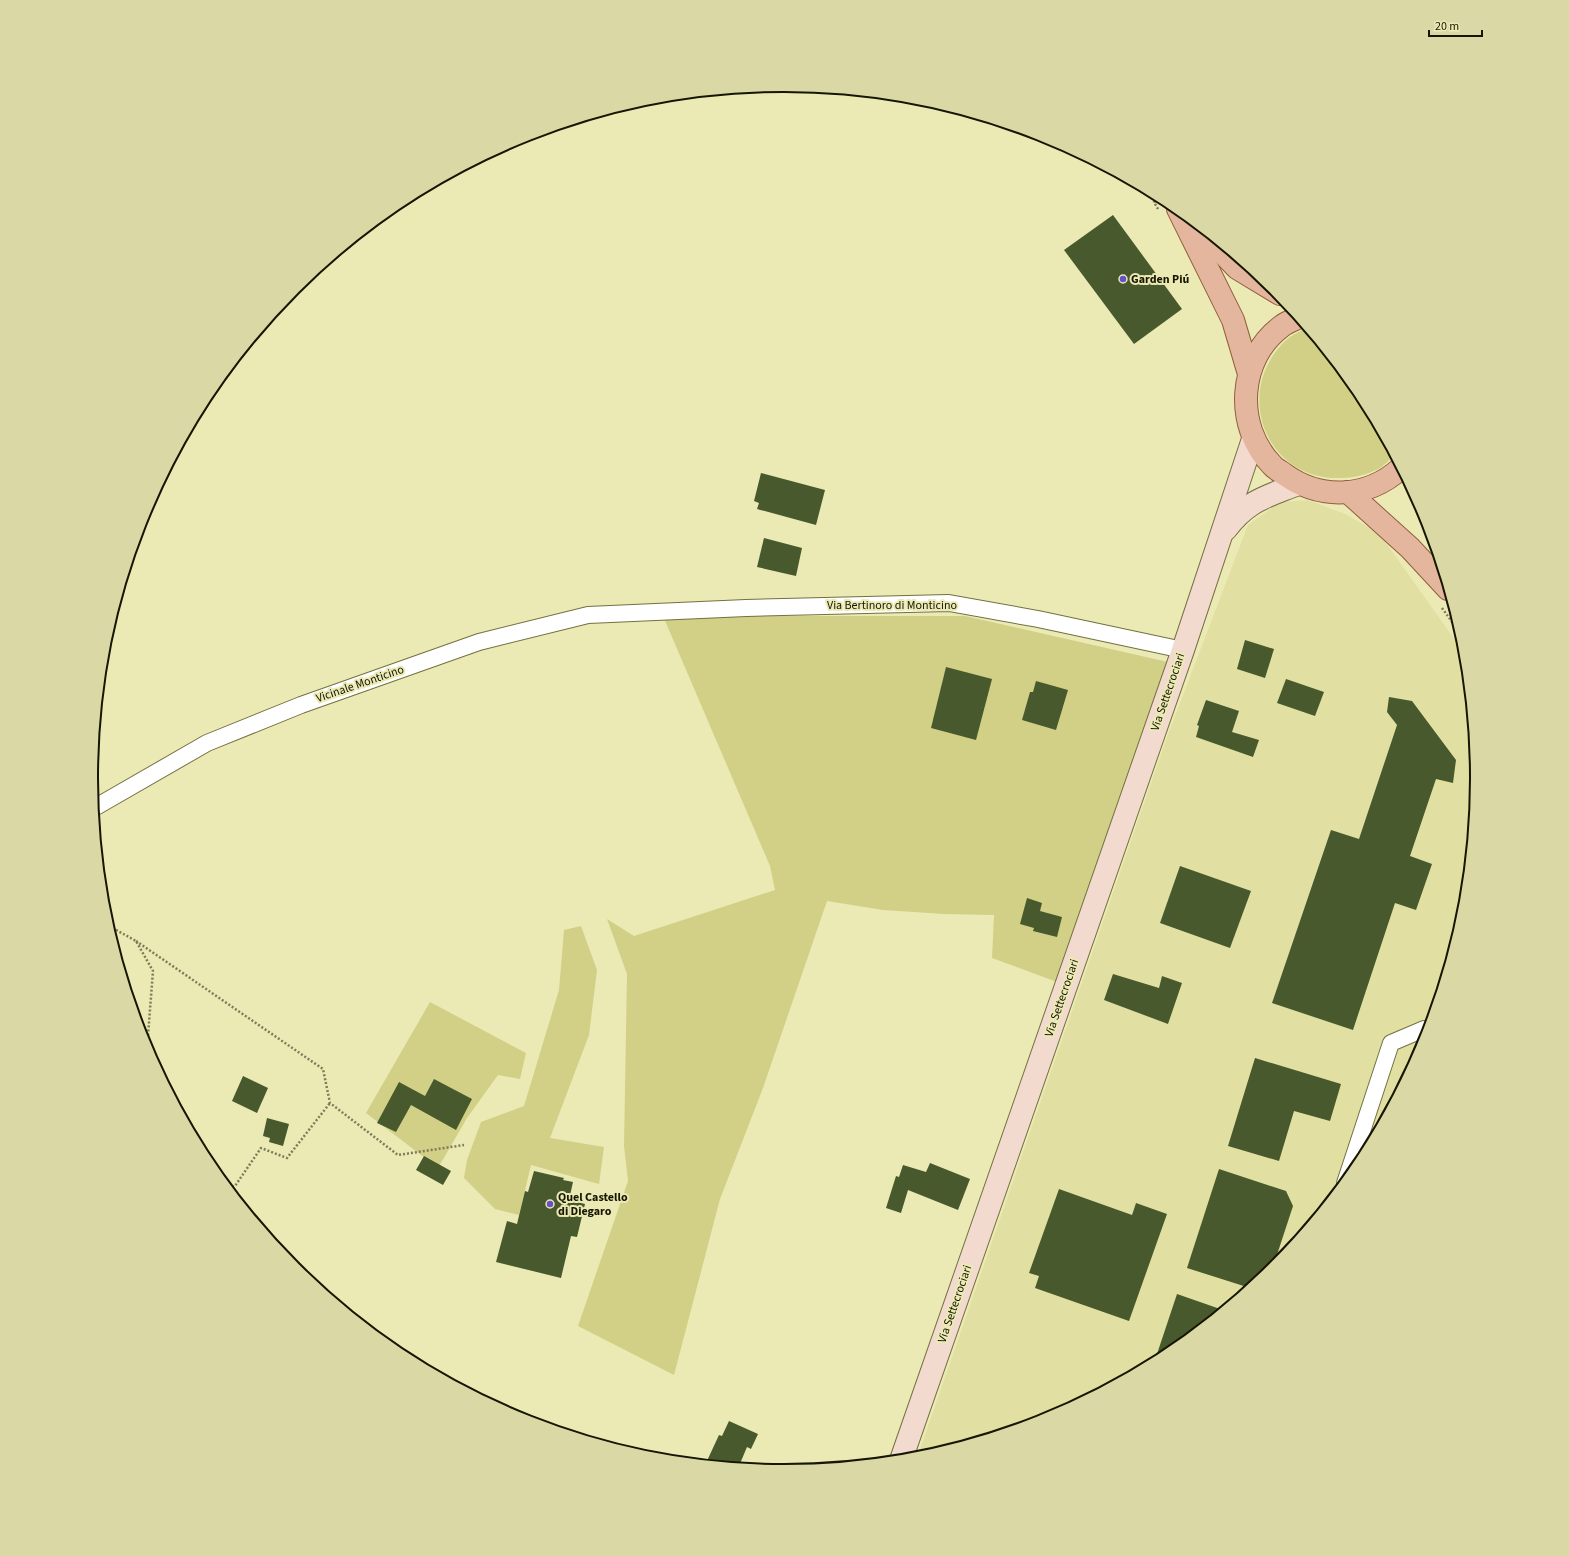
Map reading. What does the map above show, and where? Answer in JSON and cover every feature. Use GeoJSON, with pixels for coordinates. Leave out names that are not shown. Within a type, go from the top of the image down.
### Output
{"type":"FeatureCollection","features":[{"type":"Feature","properties":{"kind":"main road"},"geometry":{"type":"LineString","coordinates":[[1184,221],[1233,320],[1249,374]]}},
{"type":"Feature","properties":{"kind":"main road"},"geometry":{"type":"LineString","coordinates":[[1212,242],[1237,268],[1255,279]]}},
{"type":"Feature","properties":{"kind":"main road"},"geometry":{"type":"LineString","coordinates":[[1294,320],[1282,326],[1262,347],[1249,374],[1245,396],[1247,418],[1253,439],[1272,465],[1298,484],[1322,492],[1348,492],[1371,487],[1398,471]]}},
{"type":"Feature","properties":{"kind":"main road","name":"Via Settecrociari"},"geometry":{"type":"LineString","coordinates":[[903,1453],[1183,650],[1253,439]]}},
{"type":"Feature","properties":{"kind":"main road","name":"Via Settecrociari"},"geometry":{"type":"LineString","coordinates":[[1221,536],[1237,514],[1254,501],[1298,484]]}},
{"type":"Feature","properties":{"kind":"main road"},"geometry":{"type":"LineString","coordinates":[[1348,492],[1410,548],[1442,582]]}},
{"type":"Feature","properties":{"kind":"street","name":"Via Bertinoro di Monticino"},"geometry":{"type":"LineString","coordinates":[[644,612],[832,605],[949,603],[1038,619],[1183,650]]}},
{"type":"Feature","properties":{"kind":"street","name":"Vicinale Monticino"},"geometry":{"type":"LineString","coordinates":[[99,805],[207,743],[301,704],[479,642],[588,615],[644,612]]}},
{"type":"Feature","properties":{"kind":"street"},"geometry":{"type":"LineString","coordinates":[[1351,1165],[1391,1043],[1422,1030]]}},
{"type":"Feature","properties":{"kind":"path"},"geometry":{"type":"LineString","coordinates":[[116,930],[136,941],[323,1068],[330,1103],[398,1155],[464,1145]]}},
{"type":"Feature","properties":{"kind":"path"},"geometry":{"type":"LineString","coordinates":[[136,941],[153,971],[148,1033]]}},
{"type":"Feature","properties":{"kind":"path"},"geometry":{"type":"LineString","coordinates":[[233,1186],[235,1186],[261,1148],[288,1158],[330,1103]]}},
{"type":"Feature","properties":{"kind":"shaded area"},"geometry":{"type":"Polygon","coordinates":[[[1303,330],[1329,360],[1379,435],[1391,458],[1378,469],[1364,474],[1340,478],[1314,475],[1292,464],[1276,449],[1265,429],[1260,407],[1261,383],[1270,361],[1286,340],[1303,330]]]}},
{"type":"Feature","properties":{"kind":"shaded area"},"geometry":{"type":"Polygon","coordinates":[[[1308,500],[1345,514],[1379,533],[1457,642],[1465,688],[1469,733],[1469,823],[1465,868],[1457,912],[1447,956],[1434,999],[1418,1041],[1400,1081],[1379,1121],[1355,1159],[1329,1196],[1300,1230],[1270,1263],[1237,1294],[1166,1348],[1127,1372],[1088,1393],[1047,1412],[1005,1428],[962,1441],[920,1451],[1167,737],[1248,525],[1280,502],[1308,500]]]}},
{"type":"Feature","properties":{"kind":"shaded area"},"geometry":{"type":"Polygon","coordinates":[[[663,616],[965,616],[1168,662],[1057,982],[992,958],[994,915],[944,914],[883,910],[827,901],[763,1088],[720,1199],[674,1375],[578,1326],[628,1181],[624,1146],[627,974],[607,919],[634,936],[775,890],[770,866],[663,616]]]}},
{"type":"Feature","properties":{"kind":"shaded area"},"geometry":{"type":"Polygon","coordinates":[[[581,926],[597,970],[589,1035],[550,1138],[604,1147],[599,1184],[531,1165],[519,1215],[495,1209],[464,1178],[467,1160],[481,1122],[524,1106],[559,990],[564,930],[581,926]]]}},
{"type":"Feature","properties":{"kind":"shaded area"},"geometry":{"type":"Polygon","coordinates":[[[430,1002],[526,1053],[520,1079],[498,1075],[467,1118],[438,1168],[366,1113],[430,1002]]]}},
{"type":"Feature","properties":{"kind":"building","name":"Garden Piú"},"geometry":{"type":"Polygon","coordinates":[[[1113,215],[1182,309],[1134,344],[1064,250],[1113,215]]]}},
{"type":"Feature","properties":{"kind":"building"},"geometry":{"type":"Polygon","coordinates":[[[761,473],[825,490],[816,525],[757,509],[759,503],[754,501],[761,473]]]}},
{"type":"Feature","properties":{"kind":"building"},"geometry":{"type":"Polygon","coordinates":[[[764,538],[802,548],[796,576],[757,567],[764,538]]]}},
{"type":"Feature","properties":{"kind":"building"},"geometry":{"type":"Polygon","coordinates":[[[1245,640],[1274,649],[1265,678],[1237,669],[1245,640]]]}},
{"type":"Feature","properties":{"kind":"building"},"geometry":{"type":"Polygon","coordinates":[[[946,667],[992,679],[976,740],[931,728],[946,667]]]}},
{"type":"Feature","properties":{"kind":"building"},"geometry":{"type":"Polygon","coordinates":[[[1286,679],[1324,692],[1315,716],[1277,703],[1286,679]]]}},
{"type":"Feature","properties":{"kind":"building"},"geometry":{"type":"Polygon","coordinates":[[[1036,681],[1068,690],[1056,730],[1022,720],[1030,692],[1033,692],[1036,681]]]}},
{"type":"Feature","properties":{"kind":"building"},"geometry":{"type":"Polygon","coordinates":[[[1389,697],[1412,701],[1456,760],[1453,783],[1436,779],[1410,856],[1432,864],[1416,910],[1395,903],[1353,1030],[1272,1003],[1331,830],[1359,839],[1397,725],[1387,712],[1389,697]]]}},
{"type":"Feature","properties":{"kind":"building"},"geometry":{"type":"Polygon","coordinates":[[[1206,700],[1239,711],[1232,732],[1259,740],[1253,757],[1196,737],[1199,726],[1197,725],[1206,700]]]}},
{"type":"Feature","properties":{"kind":"building"},"geometry":{"type":"Polygon","coordinates":[[[1180,866],[1251,891],[1230,948],[1160,923],[1180,866]]]}},
{"type":"Feature","properties":{"kind":"building"},"geometry":{"type":"Polygon","coordinates":[[[1027,898],[1042,903],[1040,911],[1062,917],[1057,937],[1033,931],[1034,928],[1020,924],[1027,898]]]}},
{"type":"Feature","properties":{"kind":"building"},"geometry":{"type":"Polygon","coordinates":[[[1113,974],[1159,988],[1162,976],[1182,983],[1168,1024],[1104,1000],[1113,974]]]}},
{"type":"Feature","properties":{"kind":"building"},"geometry":{"type":"Polygon","coordinates":[[[1255,1058],[1341,1084],[1330,1121],[1294,1111],[1279,1161],[1228,1146],[1255,1058]]]}},
{"type":"Feature","properties":{"kind":"building"},"geometry":{"type":"Polygon","coordinates":[[[243,1076],[268,1088],[257,1113],[232,1101],[243,1076]]]}},
{"type":"Feature","properties":{"kind":"building"},"geometry":{"type":"Polygon","coordinates":[[[434,1079],[472,1099],[456,1130],[411,1105],[396,1132],[377,1123],[399,1082],[425,1096],[434,1079]]]}},
{"type":"Feature","properties":{"kind":"building"},"geometry":{"type":"Polygon","coordinates":[[[267,1118],[289,1124],[283,1146],[269,1142],[270,1138],[263,1136],[267,1118]]]}},
{"type":"Feature","properties":{"kind":"building"},"geometry":{"type":"Polygon","coordinates":[[[424,1156],[451,1171],[443,1185],[416,1170],[424,1156]]]}},
{"type":"Feature","properties":{"kind":"building"},"geometry":{"type":"Polygon","coordinates":[[[930,1163],[970,1179],[958,1210],[908,1190],[901,1213],[886,1208],[896,1176],[899,1177],[903,1165],[926,1172],[930,1163]]]}},
{"type":"Feature","properties":{"kind":"building"},"geometry":{"type":"Polygon","coordinates":[[[1219,1169],[1286,1191],[1293,1206],[1277,1256],[1245,1286],[1187,1268],[1219,1169]]]}},
{"type":"Feature","properties":{"kind":"building"},"geometry":{"type":"Polygon","coordinates":[[[534,1171],[564,1178],[563,1180],[573,1182],[569,1200],[585,1204],[577,1237],[571,1236],[561,1278],[496,1262],[507,1221],[517,1224],[525,1191],[528,1192],[534,1171]]]}},
{"type":"Feature","properties":{"kind":"building"},"geometry":{"type":"Polygon","coordinates":[[[1059,1189],[1132,1215],[1136,1203],[1167,1214],[1129,1321],[1035,1288],[1039,1276],[1029,1273],[1059,1189]]]}},
{"type":"Feature","properties":{"kind":"building"},"geometry":{"type":"Polygon","coordinates":[[[1177,1294],[1219,1309],[1202,1322],[1157,1353],[1177,1294]]]}},
{"type":"Feature","properties":{"kind":"building"},"geometry":{"type":"Polygon","coordinates":[[[729,1421],[758,1434],[751,1449],[747,1447],[740,1463],[708,1459],[719,1435],[722,1436],[729,1421]]]}},
{"type":"Feature","properties":{"kind":"place","name":"Garden Piú"},"geometry":{"type":"Point","coordinates":[1123,279]}},
{"type":"Feature","properties":{"kind":"place","name":"Quel Castello di Diegaro"},"geometry":{"type":"Point","coordinates":[550,1204]}}]}
